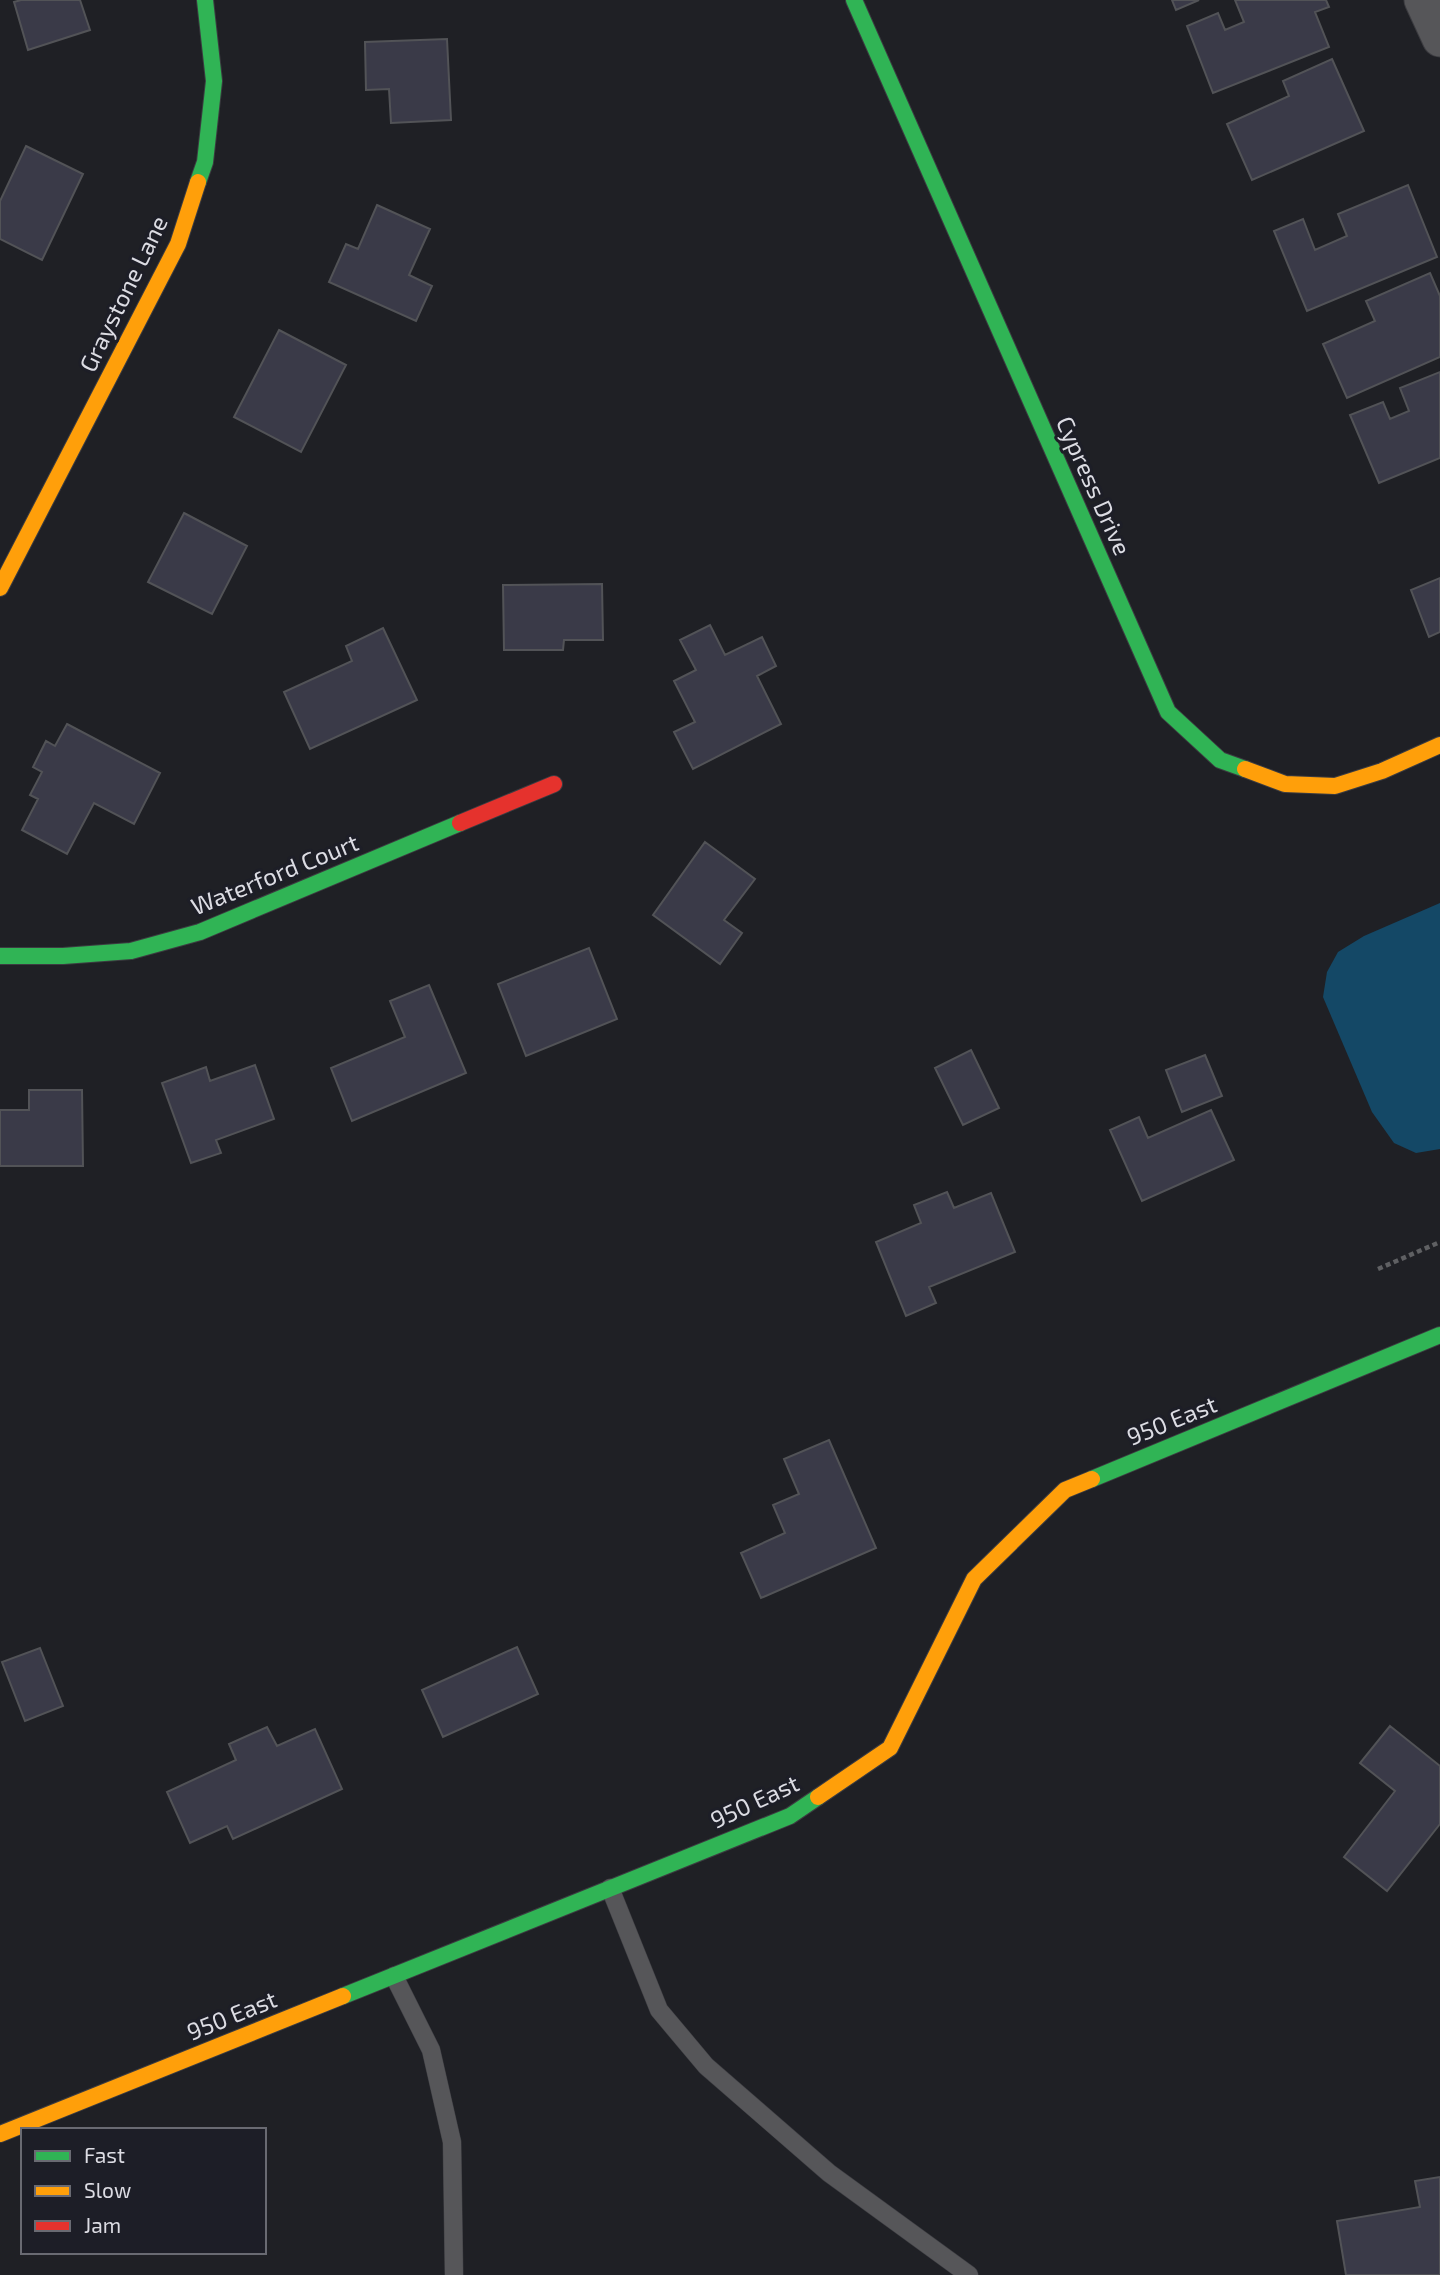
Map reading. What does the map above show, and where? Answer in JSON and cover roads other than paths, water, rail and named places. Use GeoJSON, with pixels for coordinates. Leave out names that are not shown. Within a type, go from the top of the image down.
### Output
{"type":"FeatureCollection","features":[{"type":"Feature","properties":{"kind":"street","name":"Graystone Lane"},"geometry":{"type":"LineString","coordinates":[[0,588],[178,244],[205,162],[214,81],[205,0]]}},
{"type":"Feature","properties":{"kind":"street","name":"Cypress Drive"},"geometry":{"type":"LineString","coordinates":[[854,0],[1168,712],[1220,760],[1285,784],[1335,786],[1382,771],[1440,745]]}},
{"type":"Feature","properties":{"kind":"street"},"geometry":{"type":"LineString","coordinates":[[1422,0],[1440,39]]}},
{"type":"Feature","properties":{"kind":"street","name":"Waterford Court"},"geometry":{"type":"LineString","coordinates":[[0,956],[63,956],[131,951],[200,932],[554,783]]}},
{"type":"Feature","properties":{"kind":"street","name":"950 East"},"geometry":{"type":"LineString","coordinates":[[0,2134],[790,1816],[890,1748],[974,1579],[1065,1490],[1440,1335]]}},
{"type":"Feature","properties":{"kind":"lane"},"geometry":{"type":"LineString","coordinates":[[610,1888],[659,2010],[706,2066],[829,2173],[969,2275]]}},
{"type":"Feature","properties":{"kind":"lane"},"geometry":{"type":"LineString","coordinates":[[394,1976],[431,2050],[452,2142],[454,2275]]}},
{"type":"Feature","properties":{"kind":"water"},"geometry":{"type":"Polygon","coordinates":[[[1440,903],[1440,1149],[1416,1153],[1394,1143],[1372,1112],[1323,997],[1327,972],[1338,952],[1364,936],[1440,903]]]}}]}
